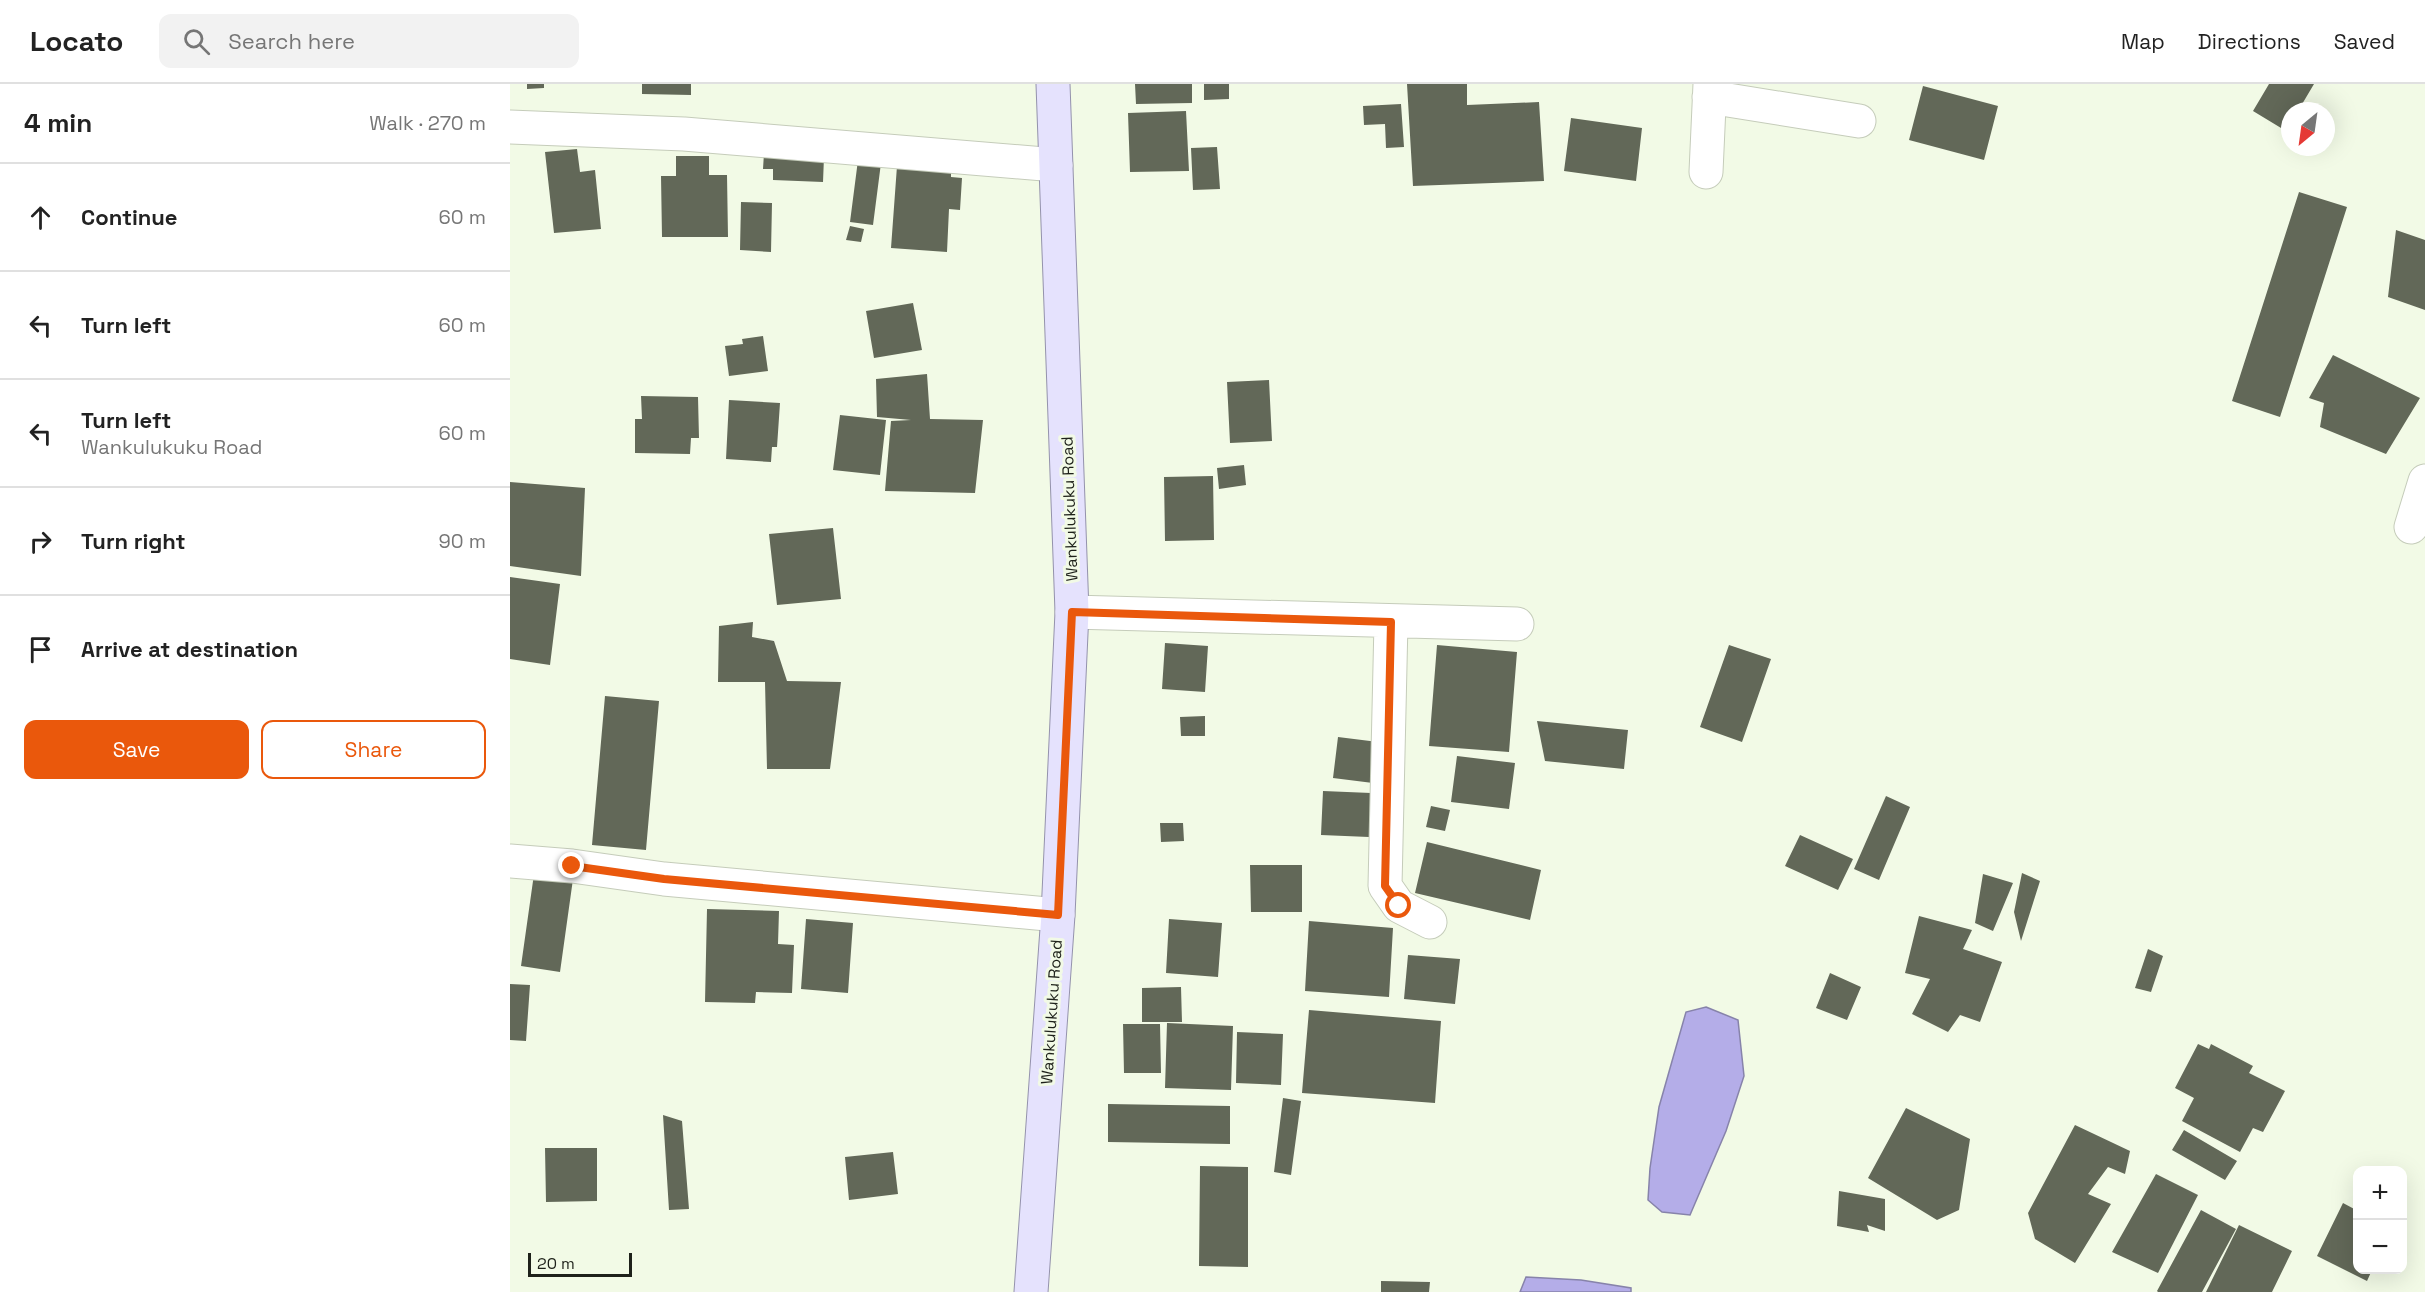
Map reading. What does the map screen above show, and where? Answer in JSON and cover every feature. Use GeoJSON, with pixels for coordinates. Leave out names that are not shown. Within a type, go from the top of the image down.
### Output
{"type":"FeatureCollection","features":[{"type":"Feature","properties":{"kind":"main road","name":"Wankulukuku Road"},"geometry":{"type":"LineString","coordinates":[[1031,1292],[1058,915],[1072,612],[1053,84]]}},
{"type":"Feature","properties":{"kind":"street"},"geometry":{"type":"LineString","coordinates":[[1706,172],[1710,90],[1859,122]]}},
{"type":"Feature","properties":{"kind":"street"},"geometry":{"type":"LineString","coordinates":[[510,126],[684,134],[1056,165]]}},
{"type":"Feature","properties":{"kind":"street"},"geometry":{"type":"LineString","coordinates":[[2411,527],[2425,481]]}},
{"type":"Feature","properties":{"kind":"street"},"geometry":{"type":"LineString","coordinates":[[1072,612],[1517,624]]}},
{"type":"Feature","properties":{"kind":"street"},"geometry":{"type":"LineString","coordinates":[[1391,622],[1385,886],[1399,906],[1430,922]]}},
{"type":"Feature","properties":{"kind":"street"},"geometry":{"type":"LineString","coordinates":[[510,861],[572,866],[664,879],[1058,915]]}},
{"type":"Feature","properties":{"kind":"shaded area"},"geometry":{"type":"Polygon","coordinates":[[[1706,1007],[1738,1020],[1744,1076],[1726,1131],[1690,1215],[1662,1212],[1648,1200],[1659,1107],[1686,1012],[1706,1007]]]}},
{"type":"Feature","properties":{"kind":"shaded area"},"geometry":{"type":"Polygon","coordinates":[[[1526,1277],[1581,1280],[1631,1288],[1631,1292],[1520,1292],[1526,1277]]]}},
{"type":"Feature","properties":{"kind":"building"},"geometry":{"type":"Polygon","coordinates":[[[527,84],[544,84],[544,88],[527,89],[527,84]]]}},
{"type":"Feature","properties":{"kind":"building"},"geometry":{"type":"Polygon","coordinates":[[[642,84],[691,84],[691,95],[642,94],[642,84]]]}},
{"type":"Feature","properties":{"kind":"building"},"geometry":{"type":"Polygon","coordinates":[[[1135,84],[1192,84],[1192,103],[1136,104],[1135,84]]]}},
{"type":"Feature","properties":{"kind":"building"},"geometry":{"type":"Polygon","coordinates":[[[1204,84],[1229,84],[1229,99],[1204,100],[1204,84]]]}},
{"type":"Feature","properties":{"kind":"building"},"geometry":{"type":"Polygon","coordinates":[[[1407,84],[1467,84],[1467,105],[1539,102],[1544,181],[1413,186],[1407,84]]]}},
{"type":"Feature","properties":{"kind":"building"},"geometry":{"type":"Polygon","coordinates":[[[2269,84],[2314,84],[2303,102],[2281,102],[2281,128],[2253,111],[2269,84]]]}},
{"type":"Feature","properties":{"kind":"building"},"geometry":{"type":"Polygon","coordinates":[[[1923,86],[1998,106],[1984,160],[1909,140],[1923,86]]]}},
{"type":"Feature","properties":{"kind":"building"},"geometry":{"type":"Polygon","coordinates":[[[1401,104],[1404,147],[1386,148],[1385,124],[1364,125],[1363,106],[1401,104]]]}},
{"type":"Feature","properties":{"kind":"building"},"geometry":{"type":"Polygon","coordinates":[[[1186,111],[1189,171],[1130,172],[1128,113],[1186,111]]]}},
{"type":"Feature","properties":{"kind":"building"},"geometry":{"type":"Polygon","coordinates":[[[1571,118],[1642,128],[1636,181],[1564,171],[1571,118]]]}},
{"type":"Feature","properties":{"kind":"building"},"geometry":{"type":"Polygon","coordinates":[[[1217,147],[1220,189],[1193,190],[1191,148],[1217,147]]]}},
{"type":"Feature","properties":{"kind":"building"},"geometry":{"type":"Polygon","coordinates":[[[577,149],[580,172],[595,170],[601,229],[554,233],[545,152],[577,149]]]}},
{"type":"Feature","properties":{"kind":"building"},"geometry":{"type":"Polygon","coordinates":[[[764,153],[824,157],[823,182],[773,180],[773,169],[763,169],[764,153]]]}},
{"type":"Feature","properties":{"kind":"building"},"geometry":{"type":"Polygon","coordinates":[[[676,156],[709,156],[709,175],[727,175],[728,237],[662,237],[661,176],[676,176],[676,156]]]}},
{"type":"Feature","properties":{"kind":"building"},"geometry":{"type":"Polygon","coordinates":[[[858,160],[881,163],[873,225],[850,222],[858,160]]]}},
{"type":"Feature","properties":{"kind":"building"},"geometry":{"type":"Polygon","coordinates":[[[897,166],[951,169],[951,177],[962,178],[960,210],[949,209],[947,252],[891,248],[897,166]]]}},
{"type":"Feature","properties":{"kind":"building"},"geometry":{"type":"Polygon","coordinates":[[[2299,192],[2347,207],[2280,417],[2232,401],[2299,192]]]}},
{"type":"Feature","properties":{"kind":"building"},"geometry":{"type":"Polygon","coordinates":[[[741,202],[772,203],[771,252],[740,250],[741,202]]]}},
{"type":"Feature","properties":{"kind":"building"},"geometry":{"type":"Polygon","coordinates":[[[850,226],[864,229],[861,242],[846,240],[850,226]]]}},
{"type":"Feature","properties":{"kind":"building"},"geometry":{"type":"Polygon","coordinates":[[[2396,230],[2425,240],[2425,310],[2388,297],[2396,230]]]}},
{"type":"Feature","properties":{"kind":"building"},"geometry":{"type":"Polygon","coordinates":[[[913,303],[922,350],[874,358],[866,311],[913,303]]]}},
{"type":"Feature","properties":{"kind":"building"},"geometry":{"type":"Polygon","coordinates":[[[763,336],[768,371],[729,376],[725,346],[743,344],[742,339],[763,336]]]}},
{"type":"Feature","properties":{"kind":"building"},"geometry":{"type":"Polygon","coordinates":[[[2333,355],[2420,398],[2386,454],[2320,427],[2324,403],[2309,398],[2333,355]]]}},
{"type":"Feature","properties":{"kind":"building"},"geometry":{"type":"Polygon","coordinates":[[[927,374],[930,419],[983,420],[975,493],[885,491],[891,421],[911,420],[877,417],[876,379],[927,374]]]}},
{"type":"Feature","properties":{"kind":"building"},"geometry":{"type":"Polygon","coordinates":[[[1269,380],[1272,441],[1230,443],[1227,382],[1269,380]]]}},
{"type":"Feature","properties":{"kind":"building"},"geometry":{"type":"Polygon","coordinates":[[[641,396],[698,397],[699,438],[691,438],[690,454],[635,453],[635,419],[642,419],[641,396]]]}},
{"type":"Feature","properties":{"kind":"building"},"geometry":{"type":"Polygon","coordinates":[[[729,400],[780,403],[777,447],[772,447],[771,462],[726,459],[729,400]]]}},
{"type":"Feature","properties":{"kind":"building"},"geometry":{"type":"Polygon","coordinates":[[[840,415],[886,420],[880,475],[833,470],[840,415]]]}},
{"type":"Feature","properties":{"kind":"building"},"geometry":{"type":"Polygon","coordinates":[[[1244,465],[1246,485],[1219,489],[1217,468],[1244,465]]]}},
{"type":"Feature","properties":{"kind":"building"},"geometry":{"type":"Polygon","coordinates":[[[1213,476],[1214,540],[1165,541],[1164,477],[1213,476]]]}},
{"type":"Feature","properties":{"kind":"building"},"geometry":{"type":"Polygon","coordinates":[[[510,482],[585,488],[581,576],[510,566],[510,482]]]}},
{"type":"Feature","properties":{"kind":"building"},"geometry":{"type":"Polygon","coordinates":[[[833,528],[841,599],[777,605],[769,534],[833,528]]]}},
{"type":"Feature","properties":{"kind":"building"},"geometry":{"type":"Polygon","coordinates":[[[510,577],[560,584],[550,665],[510,659],[510,577]]]}},
{"type":"Feature","properties":{"kind":"building"},"geometry":{"type":"Polygon","coordinates":[[[753,622],[752,637],[774,641],[787,681],[841,682],[830,769],[767,769],[765,682],[718,682],[719,626],[753,622]]]}},
{"type":"Feature","properties":{"kind":"building"},"geometry":{"type":"Polygon","coordinates":[[[1165,643],[1208,646],[1205,692],[1162,689],[1165,643]]]}},
{"type":"Feature","properties":{"kind":"building"},"geometry":{"type":"Polygon","coordinates":[[[1437,645],[1517,652],[1509,752],[1429,746],[1437,645]]]}},
{"type":"Feature","properties":{"kind":"building"},"geometry":{"type":"Polygon","coordinates":[[[1729,645],[1771,659],[1742,742],[1700,727],[1729,645]]]}},
{"type":"Feature","properties":{"kind":"building"},"geometry":{"type":"Polygon","coordinates":[[[605,696],[659,701],[646,850],[592,845],[605,696]]]}},
{"type":"Feature","properties":{"kind":"building"},"geometry":{"type":"Polygon","coordinates":[[[1205,716],[1205,736],[1181,736],[1180,717],[1205,716]]]}},
{"type":"Feature","properties":{"kind":"building"},"geometry":{"type":"Polygon","coordinates":[[[1537,721],[1628,730],[1624,769],[1545,761],[1537,721]]]}},
{"type":"Feature","properties":{"kind":"building"},"geometry":{"type":"Polygon","coordinates":[[[1338,737],[1378,742],[1373,783],[1333,778],[1338,737]]]}},
{"type":"Feature","properties":{"kind":"building"},"geometry":{"type":"Polygon","coordinates":[[[1457,756],[1515,763],[1509,809],[1451,802],[1457,756]]]}},
{"type":"Feature","properties":{"kind":"building"},"geometry":{"type":"Polygon","coordinates":[[[1323,791],[1371,793],[1369,837],[1321,835],[1323,791]]]}},
{"type":"Feature","properties":{"kind":"building"},"geometry":{"type":"Polygon","coordinates":[[[1886,796],[1910,807],[1879,880],[1854,869],[1886,796]]]}},
{"type":"Feature","properties":{"kind":"building"},"geometry":{"type":"Polygon","coordinates":[[[1431,806],[1450,810],[1445,831],[1426,827],[1431,806]]]}},
{"type":"Feature","properties":{"kind":"building"},"geometry":{"type":"Polygon","coordinates":[[[1160,823],[1183,823],[1184,841],[1161,842],[1160,823]]]}},
{"type":"Feature","properties":{"kind":"building"},"geometry":{"type":"Polygon","coordinates":[[[1800,835],[1853,859],[1838,890],[1785,866],[1800,835]]]}},
{"type":"Feature","properties":{"kind":"building"},"geometry":{"type":"Polygon","coordinates":[[[1427,842],[1541,870],[1530,920],[1415,893],[1427,842]]]}},
{"type":"Feature","properties":{"kind":"building"},"geometry":{"type":"Polygon","coordinates":[[[1250,865],[1302,865],[1302,912],[1251,912],[1250,865]]]}},
{"type":"Feature","properties":{"kind":"building"},"geometry":{"type":"Polygon","coordinates":[[[2022,873],[2040,881],[2021,941],[2014,912],[2022,873]]]}},
{"type":"Feature","properties":{"kind":"building"},"geometry":{"type":"Polygon","coordinates":[[[534,874],[573,879],[560,972],[521,966],[534,874]]]}},
{"type":"Feature","properties":{"kind":"building"},"geometry":{"type":"Polygon","coordinates":[[[1983,874],[2013,883],[1993,931],[1975,923],[1983,874]]]}},
{"type":"Feature","properties":{"kind":"building"},"geometry":{"type":"Polygon","coordinates":[[[707,909],[779,911],[778,944],[794,945],[792,993],[756,992],[755,1003],[705,1002],[707,909]]]}},
{"type":"Feature","properties":{"kind":"building"},"geometry":{"type":"Polygon","coordinates":[[[1919,916],[1972,930],[1963,949],[2002,962],[1980,1022],[1960,1015],[1948,1032],[1912,1014],[1930,979],[1905,973],[1919,916]]]}},
{"type":"Feature","properties":{"kind":"building"},"geometry":{"type":"Polygon","coordinates":[[[806,919],[853,923],[848,993],[801,989],[806,919]]]}},
{"type":"Feature","properties":{"kind":"building"},"geometry":{"type":"Polygon","coordinates":[[[1169,919],[1222,923],[1218,977],[1166,973],[1169,919]]]}},
{"type":"Feature","properties":{"kind":"building"},"geometry":{"type":"Polygon","coordinates":[[[1309,921],[1393,928],[1389,997],[1305,991],[1309,921]]]}},
{"type":"Feature","properties":{"kind":"building"},"geometry":{"type":"Polygon","coordinates":[[[2148,949],[2163,956],[2151,992],[2135,988],[2148,949]]]}},
{"type":"Feature","properties":{"kind":"building"},"geometry":{"type":"Polygon","coordinates":[[[1408,955],[1460,959],[1455,1004],[1404,999],[1408,955]]]}},
{"type":"Feature","properties":{"kind":"building"},"geometry":{"type":"Polygon","coordinates":[[[1830,973],[1861,987],[1847,1020],[1816,1008],[1830,973]]]}},
{"type":"Feature","properties":{"kind":"building"},"geometry":{"type":"Polygon","coordinates":[[[510,984],[530,985],[526,1041],[510,1040],[510,984]]]}},
{"type":"Feature","properties":{"kind":"building"},"geometry":{"type":"Polygon","coordinates":[[[1181,987],[1182,1022],[1142,1022],[1142,988],[1181,987]]]}},
{"type":"Feature","properties":{"kind":"building"},"geometry":{"type":"Polygon","coordinates":[[[1309,1010],[1441,1021],[1435,1103],[1302,1093],[1309,1010]]]}},
{"type":"Feature","properties":{"kind":"building"},"geometry":{"type":"Polygon","coordinates":[[[1167,1023],[1233,1026],[1231,1090],[1165,1088],[1167,1023]]]}},
{"type":"Feature","properties":{"kind":"building"},"geometry":{"type":"Polygon","coordinates":[[[1123,1024],[1160,1024],[1161,1073],[1124,1073],[1123,1024]]]}},
{"type":"Feature","properties":{"kind":"building"},"geometry":{"type":"Polygon","coordinates":[[[1237,1032],[1283,1034],[1281,1085],[1236,1083],[1237,1032]]]}},
{"type":"Feature","properties":{"kind":"building"},"geometry":{"type":"Polygon","coordinates":[[[2198,1044],[2209,1049],[2211,1044],[2253,1066],[2249,1073],[2285,1091],[2263,1132],[2253,1128],[2240,1152],[2182,1121],[2194,1098],[2175,1088],[2198,1044]]]}},
{"type":"Feature","properties":{"kind":"building"},"geometry":{"type":"Polygon","coordinates":[[[1283,1098],[1301,1101],[1291,1175],[1274,1172],[1283,1098]]]}},
{"type":"Feature","properties":{"kind":"building"},"geometry":{"type":"Polygon","coordinates":[[[1108,1104],[1230,1106],[1230,1144],[1108,1142],[1108,1104]]]}},
{"type":"Feature","properties":{"kind":"building"},"geometry":{"type":"Polygon","coordinates":[[[1906,1108],[1970,1139],[1959,1210],[1937,1220],[1868,1178],[1906,1108]]]}},
{"type":"Feature","properties":{"kind":"building"},"geometry":{"type":"Polygon","coordinates":[[[663,1115],[682,1121],[689,1209],[669,1210],[663,1115]]]}},
{"type":"Feature","properties":{"kind":"building"},"geometry":{"type":"Polygon","coordinates":[[[2075,1125],[2130,1151],[2125,1174],[2108,1167],[2088,1194],[2111,1204],[2075,1263],[2035,1239],[2028,1213],[2075,1125]]]}},
{"type":"Feature","properties":{"kind":"building"},"geometry":{"type":"Polygon","coordinates":[[[2184,1130],[2237,1161],[2225,1180],[2172,1150],[2184,1130]]]}},
{"type":"Feature","properties":{"kind":"building"},"geometry":{"type":"Polygon","coordinates":[[[545,1148],[597,1148],[597,1201],[546,1202],[545,1148]]]}},
{"type":"Feature","properties":{"kind":"building"},"geometry":{"type":"Polygon","coordinates":[[[893,1152],[898,1194],[849,1200],[845,1157],[893,1152]]]}},
{"type":"Feature","properties":{"kind":"building"},"geometry":{"type":"Polygon","coordinates":[[[1200,1166],[1248,1167],[1248,1267],[1199,1266],[1200,1166]]]}},
{"type":"Feature","properties":{"kind":"building"},"geometry":{"type":"Polygon","coordinates":[[[2156,1174],[2198,1195],[2158,1273],[2112,1252],[2156,1174]]]}},
{"type":"Feature","properties":{"kind":"building"},"geometry":{"type":"Polygon","coordinates":[[[1839,1191],[1885,1199],[1885,1231],[1867,1225],[1869,1232],[1837,1226],[1839,1191]]]}},
{"type":"Feature","properties":{"kind":"building"},"geometry":{"type":"Polygon","coordinates":[[[2343,1203],[2353,1208],[2353,1274],[2317,1256],[2343,1203]]]}},
{"type":"Feature","properties":{"kind":"building"},"geometry":{"type":"Polygon","coordinates":[[[2201,1210],[2236,1229],[2202,1292],[2158,1292],[2157,1291],[2201,1210]]]}},
{"type":"Feature","properties":{"kind":"building"},"geometry":{"type":"Polygon","coordinates":[[[2239,1225],[2292,1251],[2272,1292],[2206,1292],[2239,1225]]]}},
{"type":"Feature","properties":{"kind":"building"},"geometry":{"type":"Polygon","coordinates":[[[2353,1274],[2370,1274],[2367,1281],[2353,1274]]]}},
{"type":"Feature","properties":{"kind":"building"},"geometry":{"type":"Polygon","coordinates":[[[1381,1281],[1430,1282],[1429,1292],[1381,1292],[1381,1281]]]}},
{"type":"Feature","properties":{"kind":"route"},"geometry":{"type":"LineString","coordinates":[[572,866],[664,879],[1058,915],[1072,612],[1391,622],[1385,886],[1399,906]]}}]}
